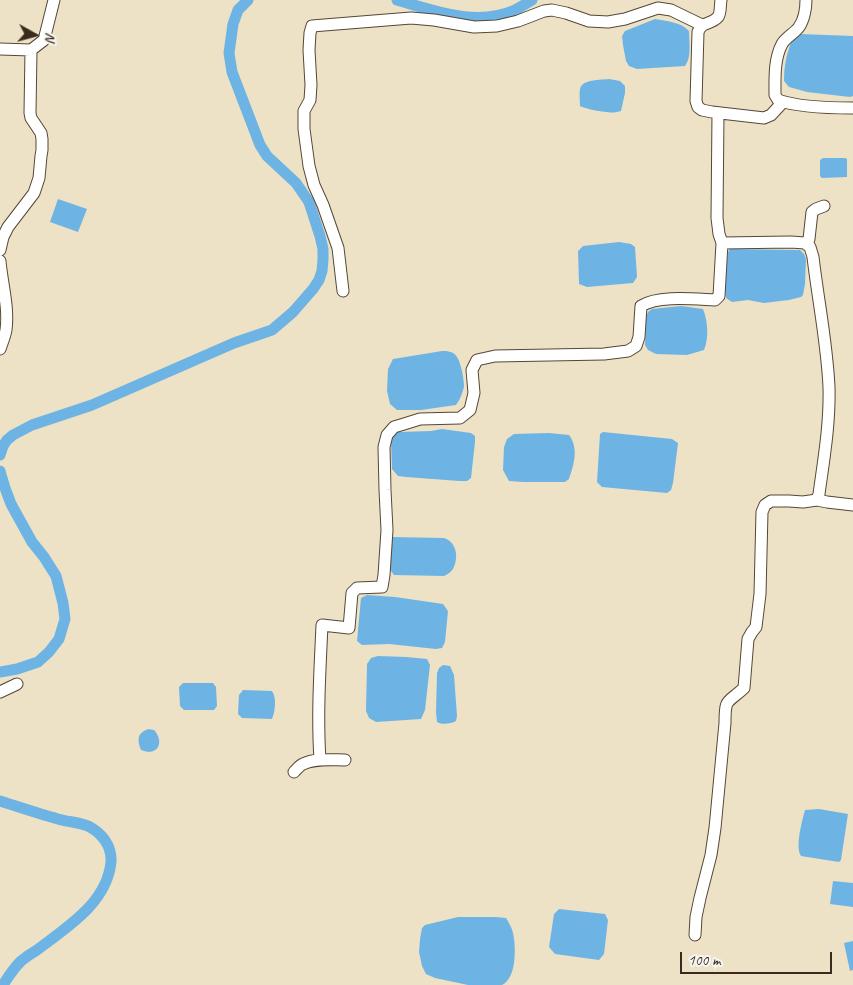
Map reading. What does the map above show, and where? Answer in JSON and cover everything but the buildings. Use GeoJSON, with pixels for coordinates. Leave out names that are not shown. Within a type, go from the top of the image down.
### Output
{"type":"FeatureCollection","features":[{"type":"Feature","properties":{"kind":"street"},"geometry":{"type":"LineString","coordinates":[[0,49],[31,50],[44,40],[54,0]]}},
{"type":"Feature","properties":{"kind":"street"},"geometry":{"type":"LineString","coordinates":[[721,0],[718,17],[702,25],[698,32],[696,101],[698,107],[702,110],[718,113],[764,118],[771,115],[783,102]]}},
{"type":"Feature","properties":{"kind":"street"},"geometry":{"type":"LineString","coordinates":[[806,0],[806,10],[800,27],[783,42],[776,61],[775,95],[778,100],[783,102],[853,108]]}},
{"type":"Feature","properties":{"kind":"street"},"geometry":{"type":"LineString","coordinates":[[343,292],[338,248],[308,166],[304,112],[310,100],[309,50],[312,26],[411,18],[474,27],[497,26],[518,21],[559,6],[589,20],[608,22],[625,20],[658,8],[671,10],[702,25]]}},
{"type":"Feature","properties":{"kind":"street"},"geometry":{"type":"LineString","coordinates":[[0,250],[8,227],[34,192],[39,178],[42,139],[41,133],[31,118],[29,103],[31,50]]}},
{"type":"Feature","properties":{"kind":"street"},"geometry":{"type":"LineString","coordinates":[[320,760],[318,693],[322,625],[349,628],[352,594],[357,588],[382,587],[387,530],[384,447],[387,435],[394,427],[420,419],[460,418],[470,410],[474,393],[472,370],[477,360],[495,356],[604,354],[628,351],[636,346],[639,337],[641,306],[646,302],[659,299],[715,300],[719,296],[722,243],[718,234],[717,218],[718,113]]}},
{"type":"Feature","properties":{"kind":"street"},"geometry":{"type":"LineString","coordinates":[[807,245],[810,239],[812,212],[824,206]]}},
{"type":"Feature","properties":{"kind":"street"},"geometry":{"type":"LineString","coordinates":[[722,243],[791,242],[805,243],[810,248],[824,331],[829,388],[828,429],[817,500]]}},
{"type":"Feature","properties":{"kind":"street"},"geometry":{"type":"LineString","coordinates":[[0,262],[7,319],[0,349]]}},
{"type":"Feature","properties":{"kind":"street"},"geometry":{"type":"LineString","coordinates":[[695,935],[696,917],[716,828],[726,723],[725,707],[732,697],[744,688],[748,639],[756,627],[760,594],[762,512],[765,505],[771,501],[803,502],[817,500],[853,504]]}},
{"type":"Feature","properties":{"kind":"street"},"geometry":{"type":"LineString","coordinates":[[0,692],[17,684]]}},
{"type":"Feature","properties":{"kind":"street"},"geometry":{"type":"LineString","coordinates":[[294,772],[302,764],[320,760],[345,760]]}},
{"type":"Feature","properties":{"kind":"water"},"geometry":{"type":"Polygon","coordinates":[[[655,19],[678,24],[689,31],[689,54],[685,66],[637,69],[629,66],[626,61],[622,36],[625,31],[655,19]]]}},
{"type":"Feature","properties":{"kind":"water"},"geometry":{"type":"Polygon","coordinates":[[[800,34],[853,36],[853,96],[807,92],[789,87],[784,81],[786,58],[793,37],[800,34]]]}},
{"type":"Feature","properties":{"kind":"water"},"geometry":{"type":"Polygon","coordinates":[[[609,79],[620,81],[625,86],[621,111],[604,112],[580,106],[580,91],[584,83],[609,79]]]}},
{"type":"Feature","properties":{"kind":"water"},"geometry":{"type":"Polygon","coordinates":[[[823,158],[847,159],[847,177],[822,178],[820,176],[820,160],[823,158]]]}},
{"type":"Feature","properties":{"kind":"water"},"geometry":{"type":"Polygon","coordinates":[[[58,199],[87,209],[78,232],[50,222],[58,199]]]}},
{"type":"Feature","properties":{"kind":"water"},"geometry":{"type":"Polygon","coordinates":[[[619,242],[631,244],[635,247],[637,277],[633,283],[587,287],[579,284],[578,251],[583,246],[619,242]]]}},
{"type":"Feature","properties":{"kind":"water"},"geometry":{"type":"Polygon","coordinates":[[[730,249],[800,250],[806,259],[803,295],[789,300],[764,303],[748,300],[732,302],[726,298],[725,291],[728,252],[730,249]]]}},
{"type":"Feature","properties":{"kind":"water"},"geometry":{"type":"Polygon","coordinates":[[[681,306],[703,309],[707,330],[707,341],[704,350],[687,355],[656,354],[648,350],[645,345],[646,317],[648,312],[652,309],[681,306]]]}},
{"type":"Feature","properties":{"kind":"water"},"geometry":{"type":"Polygon","coordinates":[[[442,351],[454,354],[461,367],[464,387],[456,405],[421,410],[397,410],[390,404],[387,391],[388,369],[393,359],[442,351]]]}},
{"type":"Feature","properties":{"kind":"water"},"geometry":{"type":"Polygon","coordinates":[[[442,429],[471,433],[475,436],[471,478],[467,481],[459,481],[398,476],[392,469],[391,441],[393,435],[399,432],[442,429]]]}},
{"type":"Feature","properties":{"kind":"water"},"geometry":{"type":"Polygon","coordinates":[[[603,432],[672,439],[678,443],[671,490],[667,493],[602,487],[597,482],[600,434],[603,432]]]}},
{"type":"Feature","properties":{"kind":"water"},"geometry":{"type":"Polygon","coordinates":[[[549,433],[569,435],[572,440],[575,457],[569,479],[565,482],[509,481],[503,470],[504,447],[507,439],[514,434],[549,433]]]}},
{"type":"Feature","properties":{"kind":"water"},"geometry":{"type":"Polygon","coordinates":[[[392,537],[444,538],[452,543],[456,551],[455,565],[444,576],[394,575],[391,571],[390,555],[392,537]]]}},
{"type":"Feature","properties":{"kind":"water"},"geometry":{"type":"Polygon","coordinates":[[[367,595],[443,604],[448,611],[445,642],[442,648],[389,644],[362,645],[357,641],[361,598],[367,595]]]}},
{"type":"Feature","properties":{"kind":"water"},"geometry":{"type":"Polygon","coordinates":[[[378,656],[427,659],[430,665],[425,710],[421,719],[376,722],[369,718],[366,711],[367,664],[371,658],[378,656]]]}},
{"type":"Feature","properties":{"kind":"water"},"geometry":{"type":"Polygon","coordinates":[[[443,665],[450,666],[454,675],[457,716],[456,721],[446,724],[437,722],[436,712],[437,673],[443,665]]]}},
{"type":"Feature","properties":{"kind":"water"},"geometry":{"type":"Polygon","coordinates":[[[183,683],[213,683],[216,687],[217,706],[214,710],[184,710],[180,706],[179,687],[183,683]]]}},
{"type":"Feature","properties":{"kind":"water"},"geometry":{"type":"Polygon","coordinates":[[[243,690],[272,691],[275,697],[275,705],[272,719],[242,718],[238,714],[239,695],[243,690]]]}},
{"type":"Feature","properties":{"kind":"water"},"geometry":{"type":"Polygon","coordinates":[[[148,729],[154,730],[159,739],[158,747],[152,752],[141,750],[139,743],[140,735],[148,729]]]}},
{"type":"Feature","properties":{"kind":"water"},"geometry":{"type":"Polygon","coordinates":[[[819,809],[848,814],[841,860],[839,862],[801,856],[799,852],[800,834],[805,810],[819,809]]]}},
{"type":"Feature","properties":{"kind":"water"},"geometry":{"type":"Polygon","coordinates":[[[833,881],[853,883],[853,907],[830,904],[833,881]]]}},
{"type":"Feature","properties":{"kind":"water"},"geometry":{"type":"Polygon","coordinates":[[[559,909],[605,914],[608,920],[604,954],[599,960],[555,954],[549,947],[554,914],[559,909]]]}},
{"type":"Feature","properties":{"kind":"water"},"geometry":{"type":"Polygon","coordinates":[[[458,917],[506,918],[513,931],[515,953],[513,969],[507,981],[502,985],[468,985],[435,978],[426,974],[419,952],[422,928],[425,925],[458,917]]]}},
{"type":"Feature","properties":{"kind":"water"},"geometry":{"type":"Polygon","coordinates":[[[853,941],[853,970],[850,971],[844,943],[853,941]]]}},
{"type":"Feature","properties":{"kind":"waterway"},"geometry":{"type":"LineString","coordinates":[[0,455],[7,440],[32,425],[92,405],[234,343],[272,330],[293,312],[319,280],[322,271],[323,249],[309,202],[296,183],[267,156],[260,145],[232,72],[229,53],[233,24],[238,10],[248,0]]}},
{"type":"Feature","properties":{"kind":"waterway"},"geometry":{"type":"LineString","coordinates":[[397,0],[456,16],[471,17],[501,15],[515,10],[532,0]]}},
{"type":"Feature","properties":{"kind":"waterway"},"geometry":{"type":"LineString","coordinates":[[0,471],[11,504],[32,542],[56,576],[65,619],[59,639],[38,662],[0,672]]}},
{"type":"Feature","properties":{"kind":"waterway"},"geometry":{"type":"LineString","coordinates":[[0,801],[88,826],[102,836],[108,845],[111,856],[108,877],[94,902],[73,923],[21,961],[3,985]]}}]}
